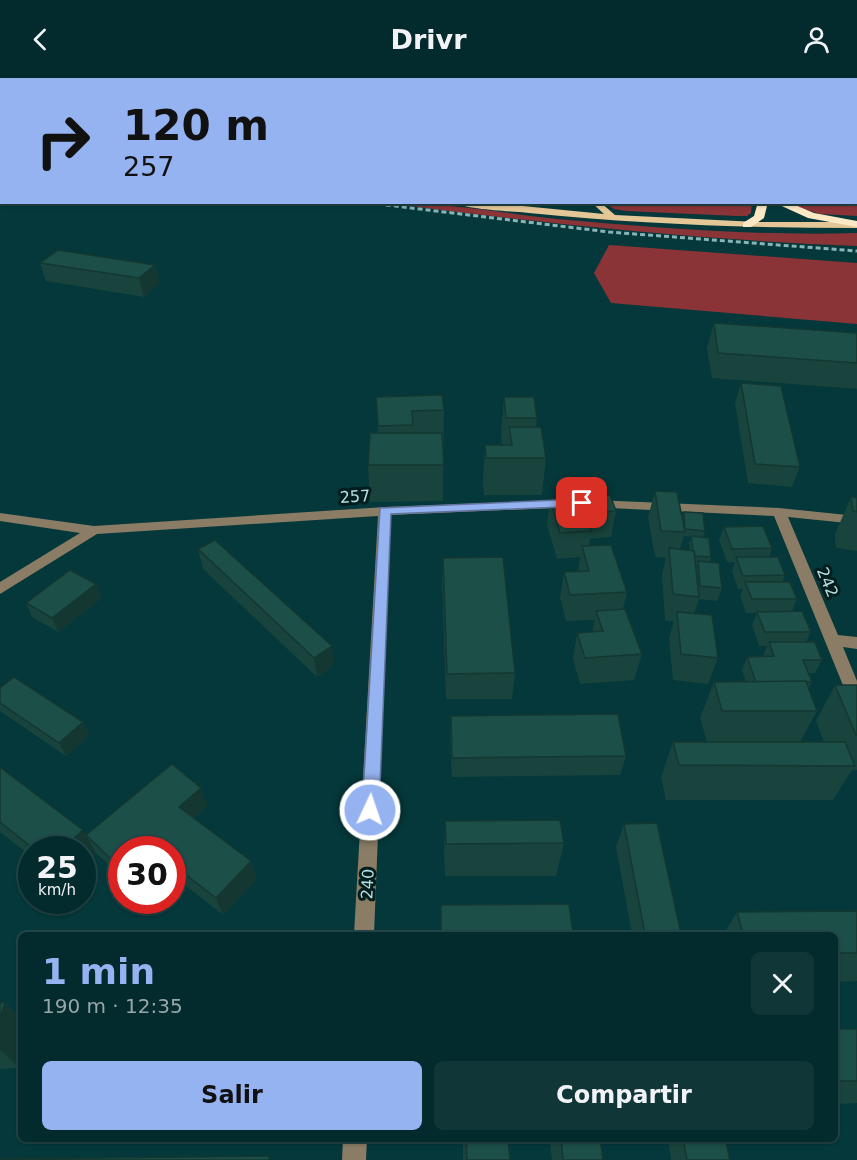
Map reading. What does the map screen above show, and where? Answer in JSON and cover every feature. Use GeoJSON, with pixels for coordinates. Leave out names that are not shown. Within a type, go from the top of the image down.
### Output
{"type":"FeatureCollection","features":[{"type":"Feature","properties":{"kind":"highway"},"geometry":{"type":"LineString","coordinates":[[747,225],[759,218],[762,204]]}},
{"type":"Feature","properties":{"kind":"highway"},"geometry":{"type":"LineString","coordinates":[[783,204],[812,216],[857,224]]}},
{"type":"Feature","properties":{"kind":"main road"},"geometry":{"type":"LineString","coordinates":[[473,204],[613,218],[747,225],[857,224]]}},
{"type":"Feature","properties":{"kind":"main road"},"geometry":{"type":"LineString","coordinates":[[495,207],[521,204]]}},
{"type":"Feature","properties":{"kind":"main road"},"geometry":{"type":"LineString","coordinates":[[569,204],[578,215]]}},
{"type":"Feature","properties":{"kind":"main road"},"geometry":{"type":"LineString","coordinates":[[597,204],[613,218]]}},
{"type":"Feature","properties":{"kind":"street","name":"257"},"geometry":{"type":"LineString","coordinates":[[0,517],[94,530],[385,511],[582,503],[779,512],[857,520]]}},
{"type":"Feature","properties":{"kind":"street","name":"240"},"geometry":{"type":"LineString","coordinates":[[364,932],[385,511]]}},
{"type":"Feature","properties":{"kind":"street","name":"242"},"geometry":{"type":"LineString","coordinates":[[779,512],[857,700]]}},
{"type":"Feature","properties":{"kind":"street"},"geometry":{"type":"LineString","coordinates":[[0,589],[94,530]]}},
{"type":"Feature","properties":{"kind":"street"},"geometry":{"type":"LineString","coordinates":[[832,640],[857,644]]}},
{"type":"Feature","properties":{"kind":"street"},"geometry":{"type":"LineString","coordinates":[[354,1160],[355,1142]]}},
{"type":"Feature","properties":{"kind":"shaded area"},"geometry":{"type":"Polygon","coordinates":[[[397,204],[452,206],[557,219],[669,228],[819,234],[857,233],[857,246],[739,240],[505,218],[397,204]]]}},
{"type":"Feature","properties":{"kind":"shaded area"},"geometry":{"type":"Polygon","coordinates":[[[606,204],[752,204],[751,213],[747,216],[614,209],[606,204]]]}},
{"type":"Feature","properties":{"kind":"shaded area"},"geometry":{"type":"Polygon","coordinates":[[[788,204],[857,204],[857,216],[820,214],[788,204]]]}},
{"type":"Feature","properties":{"kind":"shaded area"},"geometry":{"type":"Polygon","coordinates":[[[609,245],[857,263],[857,324],[611,303],[594,273],[609,245]]]}},
{"type":"Feature","properties":{"kind":"building"},"geometry":{"type":"Polygon","coordinates":[[[58,250],[155,265],[139,278],[40,263],[58,250]]]}},
{"type":"Feature","properties":{"kind":"building"},"geometry":{"type":"Polygon","coordinates":[[[714,323],[857,333],[857,363],[718,353],[714,323]]]}},
{"type":"Feature","properties":{"kind":"building"},"geometry":{"type":"Polygon","coordinates":[[[741,383],[781,386],[800,467],[755,464],[741,383]]]}},
{"type":"Feature","properties":{"kind":"building"},"geometry":{"type":"Polygon","coordinates":[[[442,395],[444,410],[412,411],[413,425],[378,426],[376,397],[442,395]]]}},
{"type":"Feature","properties":{"kind":"building"},"geometry":{"type":"Polygon","coordinates":[[[504,397],[534,397],[537,418],[506,418],[504,397]]]}},
{"type":"Feature","properties":{"kind":"building"},"geometry":{"type":"Polygon","coordinates":[[[509,427],[541,427],[546,458],[486,458],[485,445],[512,445],[509,427]]]}},
{"type":"Feature","properties":{"kind":"building"},"geometry":{"type":"Polygon","coordinates":[[[370,433],[442,433],[444,465],[368,465],[370,433]]]}},
{"type":"Feature","properties":{"kind":"building"},"geometry":{"type":"Polygon","coordinates":[[[655,491],[677,492],[685,532],[661,531],[655,491]]]}},
{"type":"Feature","properties":{"kind":"building"},"geometry":{"type":"Polygon","coordinates":[[[610,495],[616,511],[585,513],[591,531],[560,533],[550,499],[610,495]]]}},
{"type":"Feature","properties":{"kind":"building"},"geometry":{"type":"Polygon","coordinates":[[[851,497],[857,498],[857,512],[853,511],[851,497]]]}},
{"type":"Feature","properties":{"kind":"building"},"geometry":{"type":"Polygon","coordinates":[[[684,512],[703,513],[705,531],[685,529],[684,512]]]}},
{"type":"Feature","properties":{"kind":"building"},"geometry":{"type":"Polygon","coordinates":[[[763,526],[772,548],[732,549],[724,527],[763,526]]]}},
{"type":"Feature","properties":{"kind":"building"},"geometry":{"type":"Polygon","coordinates":[[[691,536],[709,538],[711,557],[695,556],[691,536]]]}},
{"type":"Feature","properties":{"kind":"building"},"geometry":{"type":"Polygon","coordinates":[[[215,540],[332,646],[314,658],[198,549],[215,540]]]}},
{"type":"Feature","properties":{"kind":"building"},"geometry":{"type":"Polygon","coordinates":[[[611,545],[627,592],[570,595],[564,572],[589,571],[582,546],[611,545]]]}},
{"type":"Feature","properties":{"kind":"building"},"geometry":{"type":"Polygon","coordinates":[[[669,548],[694,551],[699,597],[673,594],[669,548]]]}},
{"type":"Feature","properties":{"kind":"building"},"geometry":{"type":"Polygon","coordinates":[[[503,557],[515,673],[447,674],[443,558],[503,557]]]}},
{"type":"Feature","properties":{"kind":"building"},"geometry":{"type":"Polygon","coordinates":[[[736,557],[778,557],[785,575],[743,576],[736,557]]]}},
{"type":"Feature","properties":{"kind":"building"},"geometry":{"type":"Polygon","coordinates":[[[698,561],[719,563],[722,588],[700,586],[698,561]]]}},
{"type":"Feature","properties":{"kind":"building"},"geometry":{"type":"Polygon","coordinates":[[[70,570],[96,584],[52,618],[26,603],[70,570]]]}},
{"type":"Feature","properties":{"kind":"building"},"geometry":{"type":"Polygon","coordinates":[[[745,582],[790,582],[797,599],[752,599],[745,582]]]}},
{"type":"Feature","properties":{"kind":"building"},"geometry":{"type":"Polygon","coordinates":[[[625,609],[642,654],[585,658],[577,633],[603,631],[596,611],[625,609]]]}},
{"type":"Feature","properties":{"kind":"building"},"geometry":{"type":"Polygon","coordinates":[[[802,611],[811,632],[765,632],[757,612],[802,611]]]}},
{"type":"Feature","properties":{"kind":"building"},"geometry":{"type":"Polygon","coordinates":[[[677,612],[712,615],[718,658],[681,654],[677,612]]]}},
{"type":"Feature","properties":{"kind":"building"},"geometry":{"type":"Polygon","coordinates":[[[769,642],[815,642],[822,660],[803,660],[812,682],[756,682],[747,657],[774,656],[769,642]]]}},
{"type":"Feature","properties":{"kind":"building"},"geometry":{"type":"Polygon","coordinates":[[[14,677],[83,722],[59,743],[0,703],[0,688],[14,677]]]}},
{"type":"Feature","properties":{"kind":"building"},"geometry":{"type":"Polygon","coordinates":[[[806,681],[817,711],[722,711],[714,682],[806,681]]]}},
{"type":"Feature","properties":{"kind":"building"},"geometry":{"type":"Polygon","coordinates":[[[835,685],[857,685],[857,735],[856,735],[835,685]]]}},
{"type":"Feature","properties":{"kind":"building"},"geometry":{"type":"Polygon","coordinates":[[[618,714],[626,756],[452,758],[451,716],[618,714]]]}},
{"type":"Feature","properties":{"kind":"building"},"geometry":{"type":"Polygon","coordinates":[[[673,742],[845,742],[855,766],[679,765],[673,742]]]}},
{"type":"Feature","properties":{"kind":"building"},"geometry":{"type":"Polygon","coordinates":[[[172,764],[201,788],[179,807],[251,861],[216,898],[186,875],[186,836],[108,836],[108,856],[96,845],[96,836],[86,835],[172,764]]]}},
{"type":"Feature","properties":{"kind":"building"},"geometry":{"type":"Polygon","coordinates":[[[0,767],[83,830],[76,836],[18,836],[0,822],[0,767]]]}},
{"type":"Feature","properties":{"kind":"building"},"geometry":{"type":"Polygon","coordinates":[[[560,820],[564,843],[446,844],[445,821],[560,820]]]}},
{"type":"Feature","properties":{"kind":"building"},"geometry":{"type":"Polygon","coordinates":[[[657,823],[681,932],[645,932],[624,824],[657,823]]]}},
{"type":"Feature","properties":{"kind":"building"},"geometry":{"type":"Polygon","coordinates":[[[569,904],[573,932],[441,932],[441,905],[569,904]]]}},
{"type":"Feature","properties":{"kind":"building"},"geometry":{"type":"Polygon","coordinates":[[[857,911],[857,953],[838,953],[838,932],[742,932],[737,912],[857,911]]]}},
{"type":"Feature","properties":{"kind":"building"},"geometry":{"type":"Polygon","coordinates":[[[5,1002],[0,1019],[0,1003],[5,1002]]]}},
{"type":"Feature","properties":{"kind":"building"},"geometry":{"type":"Polygon","coordinates":[[[838,1029],[857,1029],[857,1081],[838,1081],[838,1029]]]}},
{"type":"Feature","properties":{"kind":"building"},"geometry":{"type":"Polygon","coordinates":[[[466,1142],[508,1142],[510,1160],[467,1160],[466,1142]]]}},
{"type":"Feature","properties":{"kind":"building"},"geometry":{"type":"Polygon","coordinates":[[[561,1142],[601,1142],[603,1160],[563,1160],[561,1142]]]}},
{"type":"Feature","properties":{"kind":"building"},"geometry":{"type":"Polygon","coordinates":[[[684,1142],[726,1142],[730,1160],[687,1160],[684,1142]]]}},
{"type":"Feature","properties":{"kind":"building"},"geometry":{"type":"Polygon","coordinates":[[[269,1156],[269,1160],[0,1160],[0,1159],[269,1156]]]}},
{"type":"Feature","properties":{"kind":"railway"},"geometry":{"type":"LineString","coordinates":[[378,204],[609,232],[857,251]]}},
{"type":"Feature","properties":{"kind":"route"},"geometry":{"type":"LineString","coordinates":[[370,810],[385,511],[582,503]]}}]}
